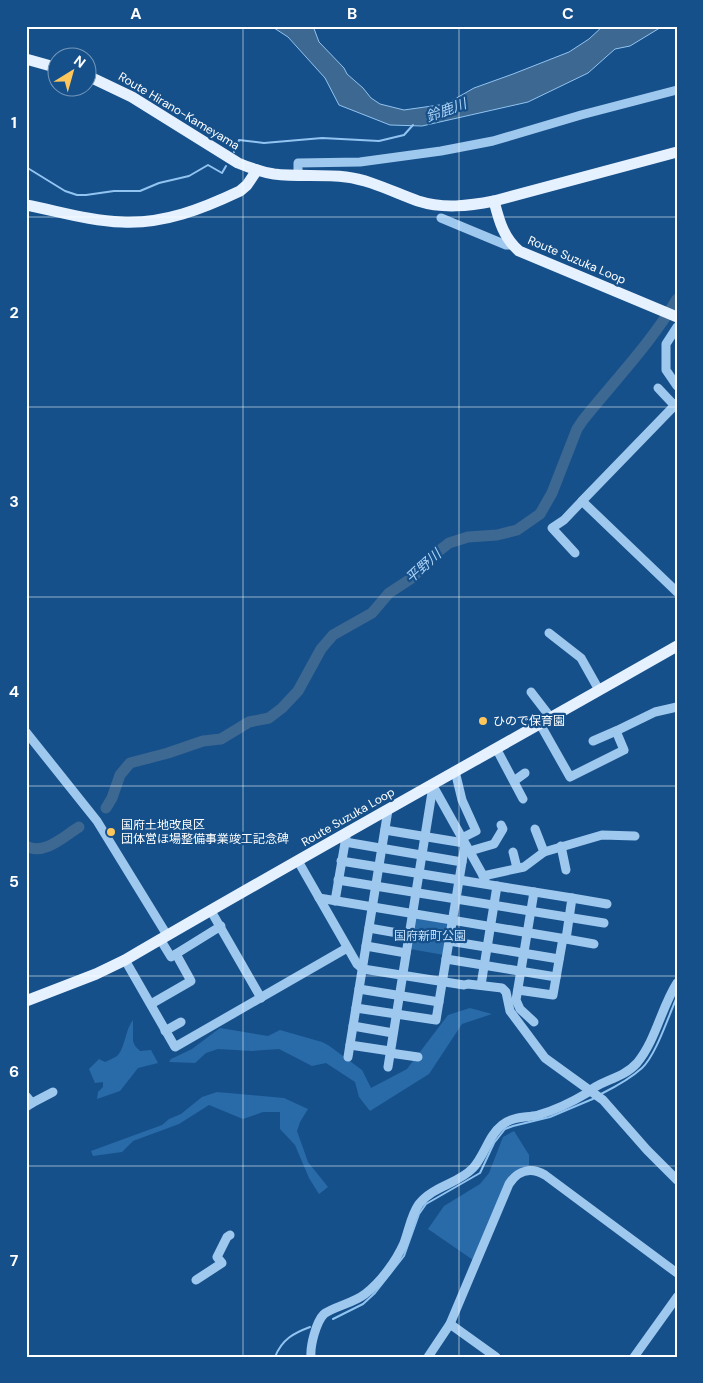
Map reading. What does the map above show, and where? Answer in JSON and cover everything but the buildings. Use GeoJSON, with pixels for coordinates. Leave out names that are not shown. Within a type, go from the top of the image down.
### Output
{"type":"FeatureCollection","features":[{"type":"Feature","properties":{"kind":"main road"},"geometry":{"type":"LineString","coordinates":[[26,59],[48,65]]}},
{"type":"Feature","properties":{"kind":"main road","name":"Route Hirano-Kameyama"},"geometry":{"type":"LineString","coordinates":[[98,81],[125,93],[238,163],[256,170]]}},
{"type":"Feature","properties":{"kind":"main road"},"geometry":{"type":"LineString","coordinates":[[26,205],[112,221],[154,221],[189,213],[240,191],[247,185],[256,170],[274,174],[348,177],[369,182],[419,201],[439,206],[464,206],[494,200],[677,152]]}},
{"type":"Feature","properties":{"kind":"main road","name":"Route Suzuka Loop"},"geometry":{"type":"LineString","coordinates":[[494,200],[503,231],[519,251],[671,314]]}},
{"type":"Feature","properties":{"kind":"main road","name":"Route Suzuka Loop"},"geometry":{"type":"LineString","coordinates":[[26,1001],[96,974],[125,960],[298,861],[345,838],[388,810],[677,646]]}},
{"type":"Feature","properties":{"kind":"street"},"geometry":{"type":"LineString","coordinates":[[298,175],[298,163],[360,162],[440,152],[494,141],[581,114],[677,90]]}},
{"type":"Feature","properties":{"kind":"street"},"geometry":{"type":"LineString","coordinates":[[440,218],[506,245],[513,245]]}},
{"type":"Feature","properties":{"kind":"street"},"geometry":{"type":"LineString","coordinates":[[677,327],[666,344],[666,370],[677,386]]}},
{"type":"Feature","properties":{"kind":"street"},"geometry":{"type":"LineString","coordinates":[[575,552],[552,528],[564,520],[676,404],[658,388]]}},
{"type":"Feature","properties":{"kind":"street"},"geometry":{"type":"LineString","coordinates":[[582,501],[677,592]]}},
{"type":"Feature","properties":{"kind":"street"},"geometry":{"type":"LineString","coordinates":[[549,633],[580,658],[599,690]]}},
{"type":"Feature","properties":{"kind":"street"},"geometry":{"type":"LineString","coordinates":[[531,692],[551,718]]}},
{"type":"Feature","properties":{"kind":"street"},"geometry":{"type":"LineString","coordinates":[[593,741],[655,712],[677,707]]}},
{"type":"Feature","properties":{"kind":"street"},"geometry":{"type":"LineString","coordinates":[[540,724],[570,777],[624,750],[616,731]]}},
{"type":"Feature","properties":{"kind":"street"},"geometry":{"type":"LineString","coordinates":[[26,732],[97,821],[164,937],[171,957],[221,926]]}},
{"type":"Feature","properties":{"kind":"street"},"geometry":{"type":"LineString","coordinates":[[496,748],[523,799]]}},
{"type":"Feature","properties":{"kind":"street"},"geometry":{"type":"LineString","coordinates":[[356,1008],[436,1020],[465,844],[476,831],[462,800],[455,772]]}},
{"type":"Feature","properties":{"kind":"street"},"geometry":{"type":"LineString","coordinates":[[514,780],[526,773]]}},
{"type":"Feature","properties":{"kind":"street"},"geometry":{"type":"LineString","coordinates":[[388,1067],[433,785]]}},
{"type":"Feature","properties":{"kind":"street"},"geometry":{"type":"LineString","coordinates":[[433,785],[483,876],[493,886],[494,905],[481,985]]}},
{"type":"Feature","properties":{"kind":"street"},"geometry":{"type":"LineString","coordinates":[[348,1057],[388,810]]}},
{"type":"Feature","properties":{"kind":"street"},"geometry":{"type":"LineString","coordinates":[[385,830],[465,844],[494,844],[503,829],[501,825]]}},
{"type":"Feature","properties":{"kind":"street"},"geometry":{"type":"LineString","coordinates":[[535,829],[544,852]]}},
{"type":"Feature","properties":{"kind":"street"},"geometry":{"type":"LineString","coordinates":[[483,876],[529,864],[544,852],[602,835],[635,836]]}},
{"type":"Feature","properties":{"kind":"street"},"geometry":{"type":"LineString","coordinates":[[335,901],[345,838],[382,849],[462,862]]}},
{"type":"Feature","properties":{"kind":"street"},"geometry":{"type":"LineString","coordinates":[[561,846],[566,870]]}},
{"type":"Feature","properties":{"kind":"street"},"geometry":{"type":"LineString","coordinates":[[513,852],[517,868]]}},
{"type":"Feature","properties":{"kind":"street"},"geometry":{"type":"LineString","coordinates":[[298,861],[357,964],[363,969],[464,985],[498,987],[506,992],[510,1011],[545,1058],[552,1065],[603,1100],[647,1150],[677,1180]]}},
{"type":"Feature","properties":{"kind":"street"},"geometry":{"type":"LineString","coordinates":[[342,861],[607,904]]}},
{"type":"Feature","properties":{"kind":"street"},"geometry":{"type":"LineString","coordinates":[[338,880],[604,923]]}},
{"type":"Feature","properties":{"kind":"street"},"geometry":{"type":"LineString","coordinates":[[534,892],[516,1000],[525,1014],[534,1022]]}},
{"type":"Feature","properties":{"kind":"street"},"geometry":{"type":"LineString","coordinates":[[319,898],[594,944]]}},
{"type":"Feature","properties":{"kind":"street"},"geometry":{"type":"LineString","coordinates":[[518,990],[553,996],[572,898]]}},
{"type":"Feature","properties":{"kind":"street"},"geometry":{"type":"LineString","coordinates":[[211,911],[261,998]]}},
{"type":"Feature","properties":{"kind":"street"},"geometry":{"type":"LineString","coordinates":[[369,928],[409,935]]}},
{"type":"Feature","properties":{"kind":"street"},"geometry":{"type":"LineString","coordinates":[[449,941],[559,959]]}},
{"type":"Feature","properties":{"kind":"street"},"geometry":{"type":"LineString","coordinates":[[366,946],[406,953]]}},
{"type":"Feature","properties":{"kind":"street"},"geometry":{"type":"LineString","coordinates":[[125,960],[175,1047],[347,948]]}},
{"type":"Feature","properties":{"kind":"street"},"geometry":{"type":"LineString","coordinates":[[151,1004],[191,981],[176,954]]}},
{"type":"Feature","properties":{"kind":"street"},"geometry":{"type":"LineString","coordinates":[[446,960],[556,977]]}},
{"type":"Feature","properties":{"kind":"street"},"geometry":{"type":"LineString","coordinates":[[311,1357],[310,1348],[313,1336],[324,1314],[359,1299],[374,1285],[399,1253],[419,1205],[429,1194],[471,1170],[477,1164],[493,1133],[512,1120],[524,1116],[537,1115],[561,1107],[614,1080],[635,1065],[646,1050],[677,983]]}},
{"type":"Feature","properties":{"kind":"street"},"geometry":{"type":"LineString","coordinates":[[359,990],[439,1002]]}},
{"type":"Feature","properties":{"kind":"street"},"geometry":{"type":"LineString","coordinates":[[165,1031],[181,1022]]}},
{"type":"Feature","properties":{"kind":"street"},"geometry":{"type":"LineString","coordinates":[[354,1026],[393,1033]]}},
{"type":"Feature","properties":{"kind":"street"},"geometry":{"type":"LineString","coordinates":[[350,1045],[418,1057]]}},
{"type":"Feature","properties":{"kind":"street"},"geometry":{"type":"LineString","coordinates":[[28,1102],[53,1092]]}},
{"type":"Feature","properties":{"kind":"street"},"geometry":{"type":"LineString","coordinates":[[428,1357],[450,1324],[509,1184],[515,1176],[523,1172],[534,1170],[545,1175],[677,1273]]}},
{"type":"Feature","properties":{"kind":"street"},"geometry":{"type":"LineString","coordinates":[[196,1280],[222,1263],[217,1257],[227,1236],[230,1235]]}},
{"type":"Feature","properties":{"kind":"street"},"geometry":{"type":"LineString","coordinates":[[634,1357],[677,1297]]}},
{"type":"Feature","properties":{"kind":"street"},"geometry":{"type":"LineString","coordinates":[[450,1324],[496,1357]]}},
{"type":"Feature","properties":{"kind":"green space","name":"国府新町公園"},"geometry":{"type":"Polygon","coordinates":[[[414,919],[449,923],[444,955],[410,949],[414,919]]]}},
{"type":"Feature","properties":{"kind":"green space"},"geometry":{"type":"Polygon","coordinates":[[[470,1008],[492,1014],[462,1024],[429,1074],[370,1111],[359,1097],[355,1082],[326,1063],[312,1066],[279,1049],[252,1051],[218,1049],[206,1053],[195,1063],[169,1062],[171,1059],[192,1049],[220,1028],[268,1036],[280,1030],[328,1045],[362,1070],[371,1088],[407,1069],[448,1015],[470,1008]]]}},
{"type":"Feature","properties":{"kind":"green space"},"geometry":{"type":"Polygon","coordinates":[[[133,1020],[133,1041],[135,1046],[140,1051],[151,1050],[158,1063],[138,1068],[120,1091],[97,1099],[98,1092],[103,1087],[103,1082],[95,1083],[89,1069],[99,1059],[105,1062],[120,1053],[133,1020]]]}},
{"type":"Feature","properties":{"kind":"green space"},"geometry":{"type":"Polygon","coordinates":[[[217,1092],[284,1098],[308,1109],[297,1131],[308,1162],[328,1187],[319,1194],[309,1178],[295,1145],[280,1129],[280,1112],[263,1112],[243,1119],[209,1105],[179,1124],[133,1141],[122,1152],[93,1156],[91,1151],[162,1125],[169,1119],[181,1114],[202,1097],[217,1092]]]}},
{"type":"Feature","properties":{"kind":"green space"},"geometry":{"type":"Polygon","coordinates":[[[514,1131],[529,1155],[529,1166],[516,1171],[507,1179],[473,1260],[428,1229],[444,1206],[480,1184],[489,1173],[503,1137],[514,1131]]]}},
{"type":"Feature","properties":{"kind":"water","name":"鈴鹿川"},"geometry":{"type":"Polygon","coordinates":[[[271,26],[313,26],[319,42],[371,98],[380,104],[404,110],[446,104],[474,88],[569,52],[589,39],[603,26],[663,26],[630,46],[615,49],[588,73],[528,102],[422,126],[390,125],[339,105],[325,78],[288,37],[271,26]]]}},
{"type":"Feature","properties":{"kind":"waterway"},"geometry":{"type":"LineString","coordinates":[[234,152],[239,140],[264,143],[322,138],[379,141],[404,135],[413,125]]}},
{"type":"Feature","properties":{"kind":"waterway"},"geometry":{"type":"LineString","coordinates":[[26,167],[65,191],[77,195],[86,195],[114,191],[140,191],[159,183],[189,176],[208,165],[222,173],[226,166]]}},
{"type":"Feature","properties":{"kind":"waterway","name":"平野川"},"geometry":{"type":"LineString","coordinates":[[106,808],[112,798],[120,775],[130,763],[203,741],[221,739],[249,722],[269,718],[282,708],[298,691],[321,649],[333,635],[372,613],[389,593],[412,578],[435,554],[449,543],[468,537],[497,535],[517,530],[540,514],[552,493],[577,429],[644,346],[677,299]]}},
{"type":"Feature","properties":{"kind":"waterway","name":"平野川"},"geometry":{"type":"LineString","coordinates":[[26,846],[40,849],[47,847],[79,827]]}},
{"type":"Feature","properties":{"kind":"waterway"},"geometry":{"type":"LineString","coordinates":[[601,1094],[632,1076],[647,1062],[657,1045],[677,997]]}},
{"type":"Feature","properties":{"kind":"waterway"},"geometry":{"type":"LineString","coordinates":[[333,1319],[363,1304],[375,1293],[404,1256],[419,1214],[426,1204],[480,1173],[494,1143],[505,1129],[550,1117],[595,1098]]}},
{"type":"Feature","properties":{"kind":"waterway"},"geometry":{"type":"LineString","coordinates":[[275,1357],[285,1341],[310,1327]]}},
{"type":"Feature","properties":{"kind":"place","name":"ひので保育園"},"geometry":{"type":"Point","coordinates":[483,721]}},
{"type":"Feature","properties":{"kind":"place","name":"国府土地改良区 団体営ほ場整備事業竣工記念碑"},"geometry":{"type":"Point","coordinates":[111,832]}}]}
